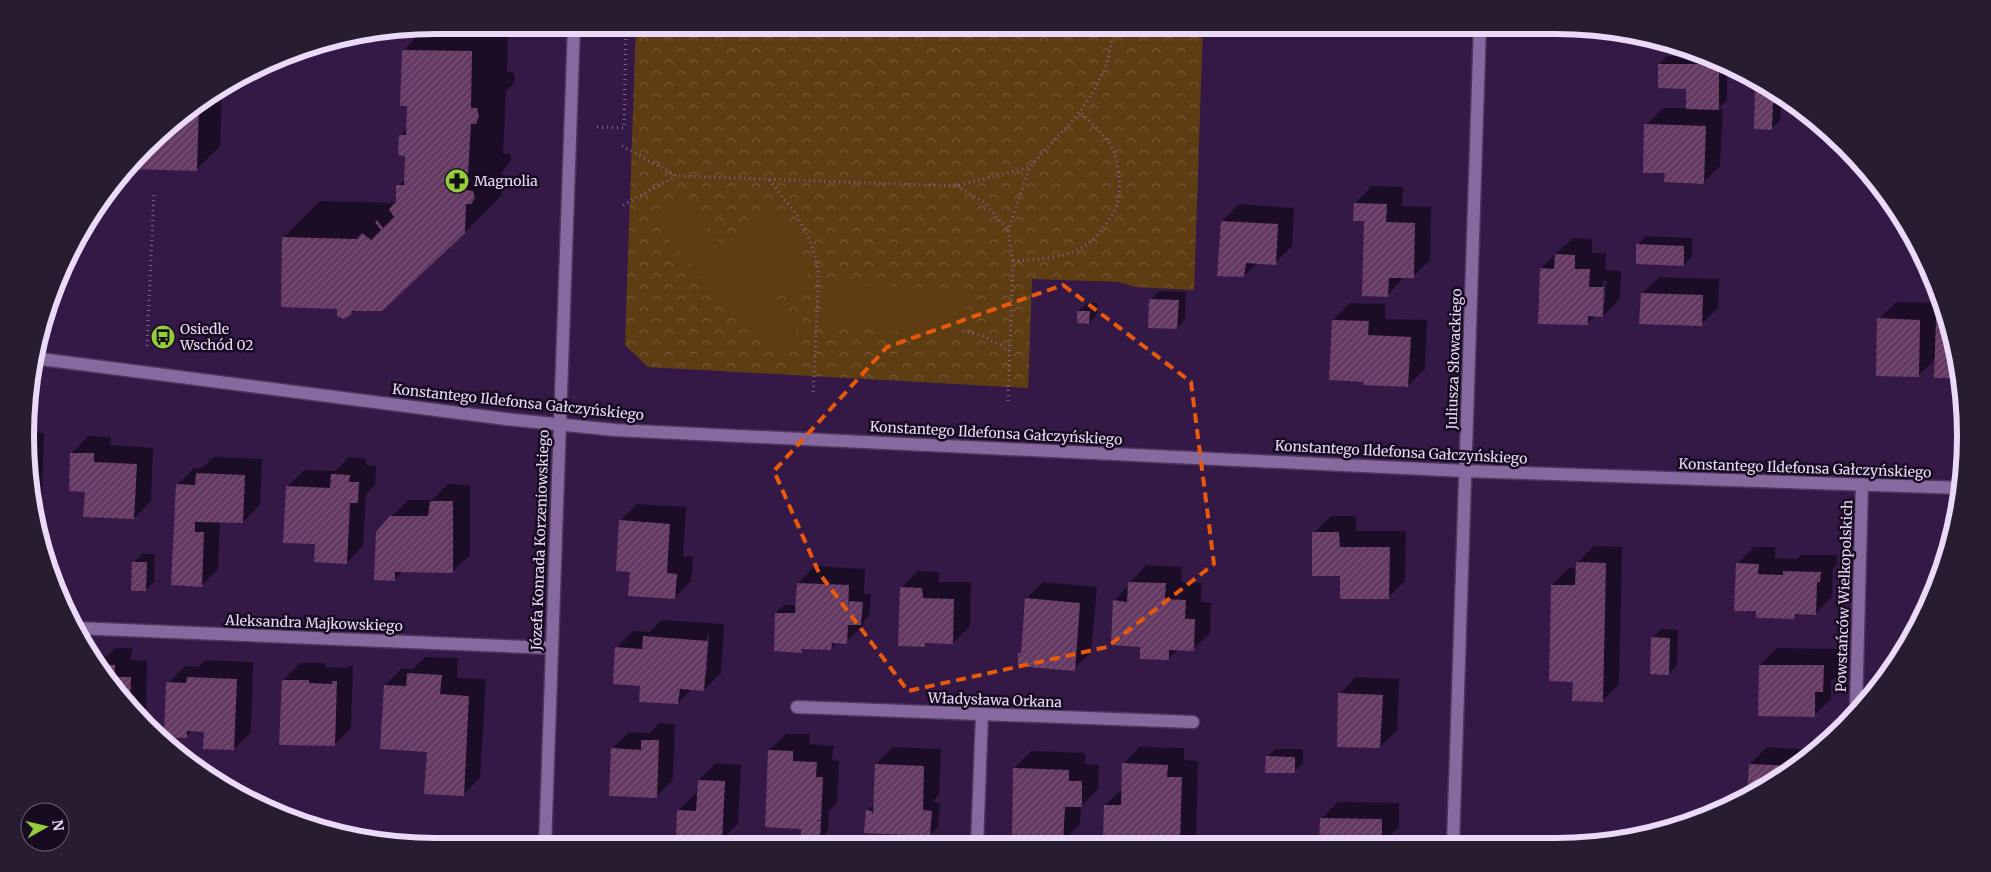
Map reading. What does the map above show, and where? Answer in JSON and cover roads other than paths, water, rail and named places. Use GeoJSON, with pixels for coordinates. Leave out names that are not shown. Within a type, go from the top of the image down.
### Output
{"type":"FeatureCollection","features":[{"type":"Feature","properties":{"kind":"street","name":"Józefa Konrada Korzeniowskiego"},"geometry":{"type":"LineString","coordinates":[[545,838],[574,34]]}},
{"type":"Feature","properties":{"kind":"street","name":"Juliusza Słowackiego"},"geometry":{"type":"LineString","coordinates":[[1453,838],[1480,34]]}},
{"type":"Feature","properties":{"kind":"street","name":"Konstantego Ildefonsa Gałczyńskiego"},"geometry":{"type":"LineString","coordinates":[[41,359],[560,425],[615,430],[1465,471],[1954,488]]}},
{"type":"Feature","properties":{"kind":"street","name":"Powstańców Wielkopolskich"},"geometry":{"type":"LineString","coordinates":[[1856,702],[1862,484]]}},
{"type":"Feature","properties":{"kind":"street","name":"Aleksandra Majkowskiego"},"geometry":{"type":"LineString","coordinates":[[83,628],[551,648]]}},
{"type":"Feature","properties":{"kind":"street","name":"Władysława Orkana"},"geometry":{"type":"LineString","coordinates":[[797,707],[1192,722]]}},
{"type":"Feature","properties":{"kind":"street"},"geometry":{"type":"LineString","coordinates":[[978,838],[982,714]]}},
{"type":"Feature","properties":{"kind":"place","name":"Magnolia"},"geometry":{"type":"Point","coordinates":[457,181]}},
{"type":"Feature","properties":{"kind":"place","name":"Osiedle Wschód 02"},"geometry":{"type":"Point","coordinates":[163,337]}}]}
